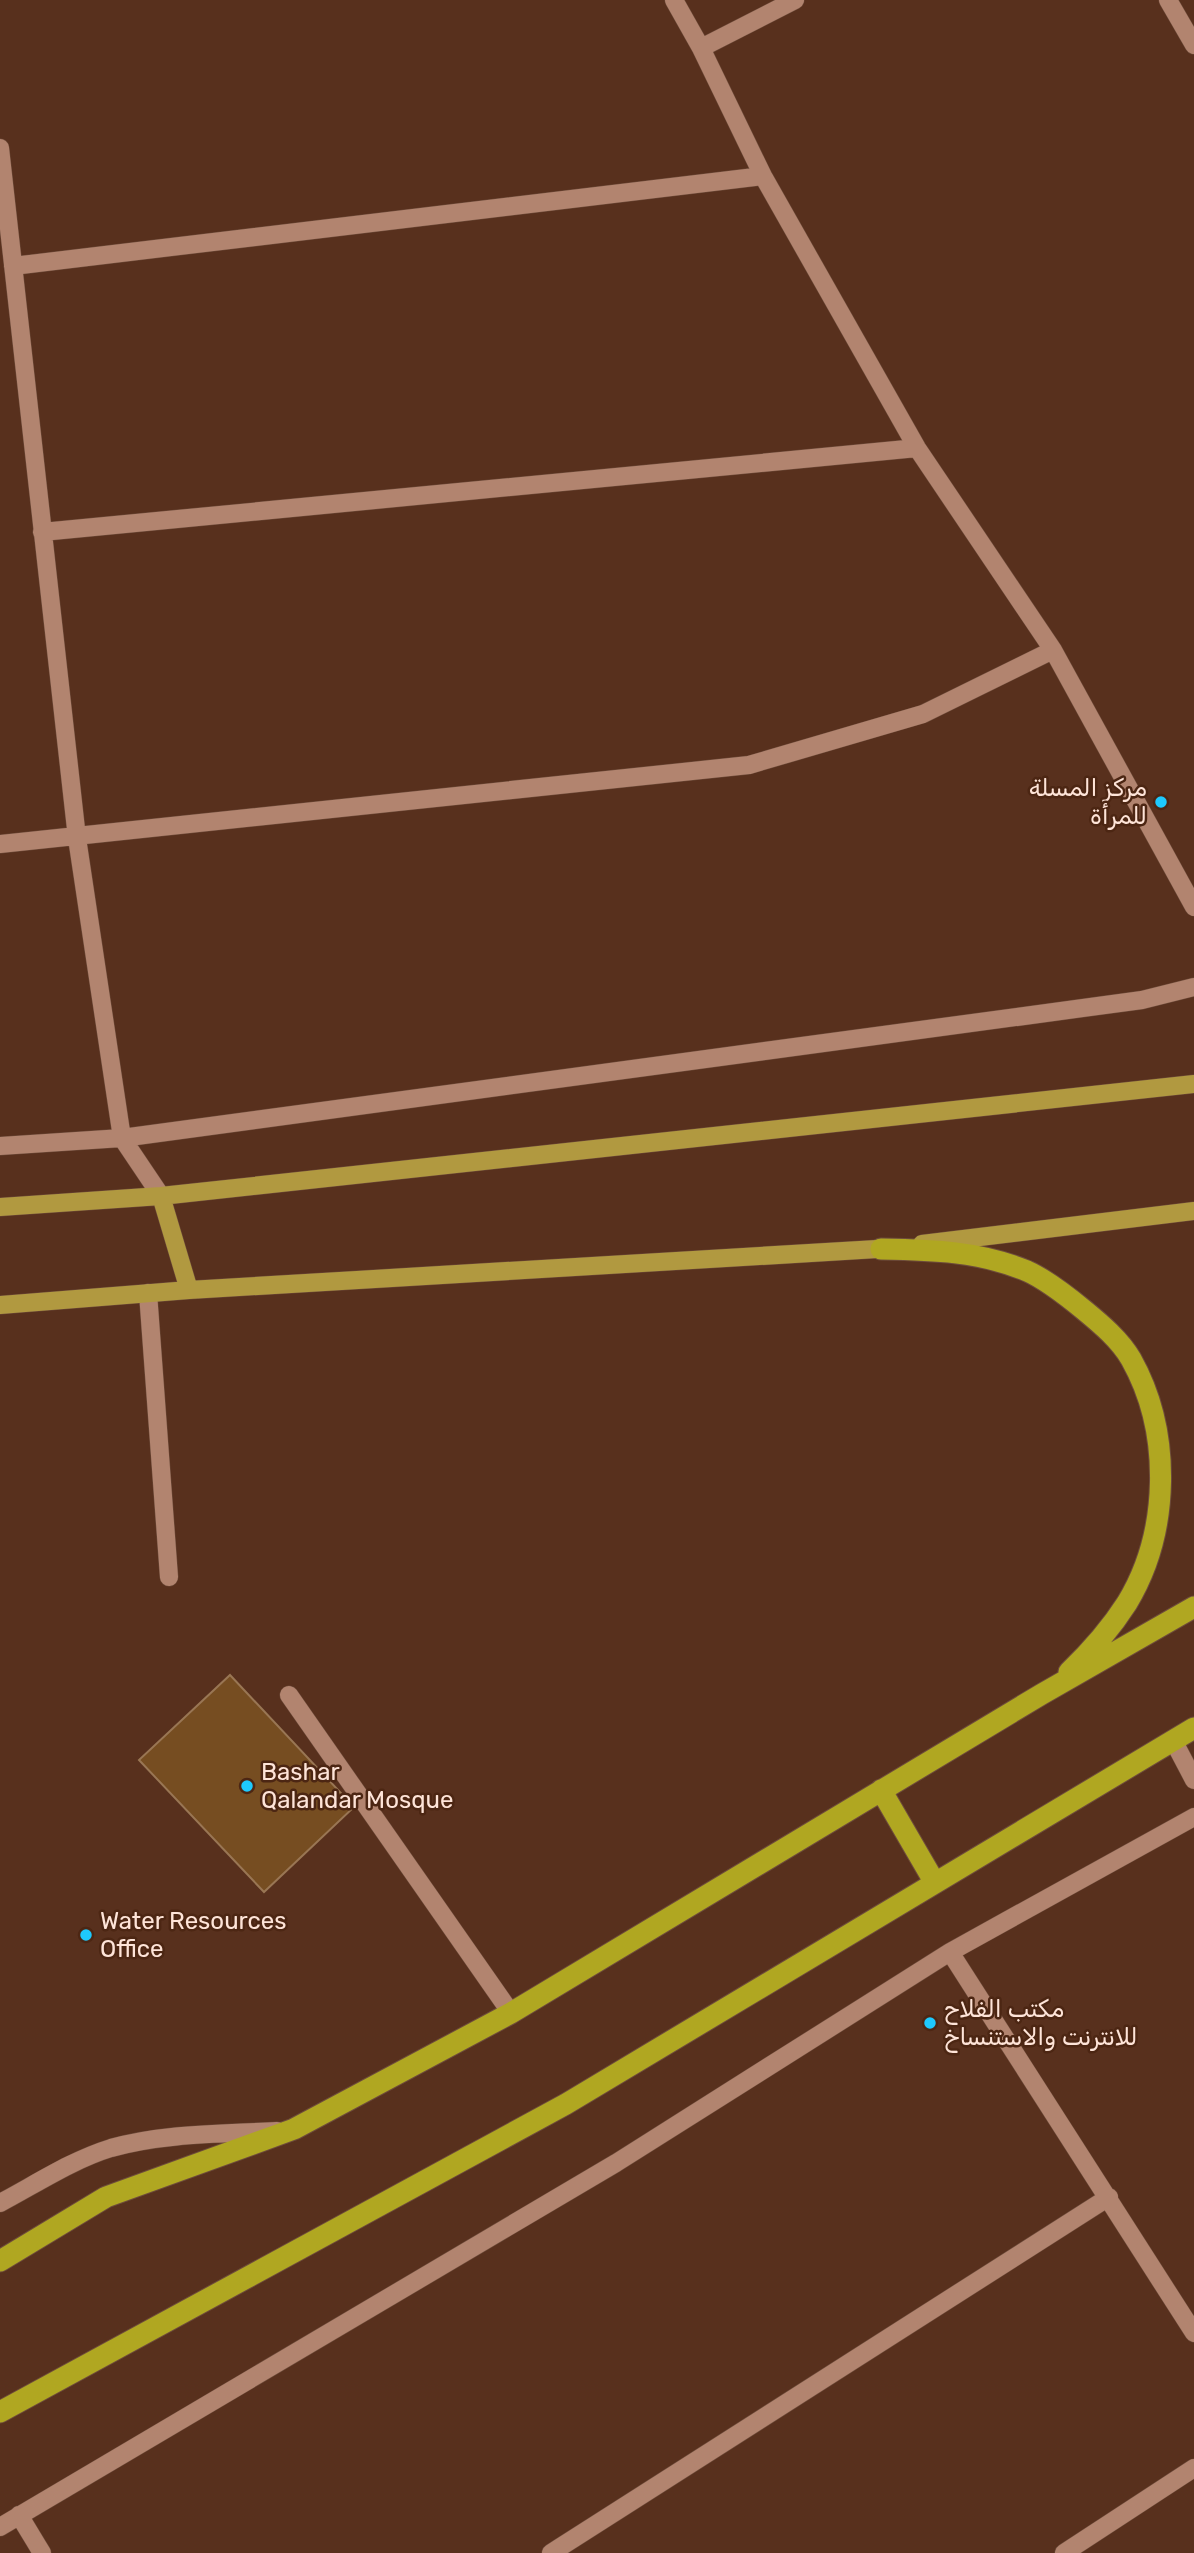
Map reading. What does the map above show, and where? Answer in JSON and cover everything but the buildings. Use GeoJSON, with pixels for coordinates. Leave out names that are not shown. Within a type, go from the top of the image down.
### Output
{"type":"FeatureCollection","features":[{"type":"Feature","properties":{"kind":"highway"},"geometry":{"type":"LineString","coordinates":[[881,1249],[943,1250],[986,1257],[1029,1272],[1070,1298],[1107,1329],[1131,1358],[1148,1398],[1158,1432],[1161,1465],[1156,1521],[1145,1563],[1128,1602],[1108,1630],[1046,1694]]}},
{"type":"Feature","properties":{"kind":"highway"},"geometry":{"type":"LineString","coordinates":[[0,2261],[106,2197],[294,2129],[511,2013],[881,1790],[1194,1606]]}},
{"type":"Feature","properties":{"kind":"highway"},"geometry":{"type":"LineString","coordinates":[[0,2412],[566,2104],[1194,1728]]}},
{"type":"Feature","properties":{"kind":"highway"},"geometry":{"type":"LineString","coordinates":[[881,1790],[935,1883]]}},
{"type":"Feature","properties":{"kind":"main road"},"geometry":{"type":"LineString","coordinates":[[0,1207],[161,1196],[1194,1084]]}},
{"type":"Feature","properties":{"kind":"main road"},"geometry":{"type":"LineString","coordinates":[[161,1196],[189,1290]]}},
{"type":"Feature","properties":{"kind":"main road"},"geometry":{"type":"LineString","coordinates":[[0,1305],[189,1290],[881,1249],[1194,1211]]}},
{"type":"Feature","properties":{"kind":"street"},"geometry":{"type":"LineString","coordinates":[[674,0],[701,48],[763,176],[917,447],[1053,650],[1194,907]]}},
{"type":"Feature","properties":{"kind":"street"},"geometry":{"type":"LineString","coordinates":[[701,48],[795,0]]}},
{"type":"Feature","properties":{"kind":"street"},"geometry":{"type":"LineString","coordinates":[[1168,0],[1194,45]]}},
{"type":"Feature","properties":{"kind":"street"},"geometry":{"type":"LineString","coordinates":[[0,148],[77,838],[122,1138],[161,1196]]}},
{"type":"Feature","properties":{"kind":"street"},"geometry":{"type":"LineString","coordinates":[[13,266],[763,176]]}},
{"type":"Feature","properties":{"kind":"street"},"geometry":{"type":"LineString","coordinates":[[43,532],[917,447]]}},
{"type":"Feature","properties":{"kind":"street"},"geometry":{"type":"LineString","coordinates":[[0,844],[77,838],[749,765],[923,714],[1053,650]]}},
{"type":"Feature","properties":{"kind":"street"},"geometry":{"type":"LineString","coordinates":[[0,1146],[122,1138],[1128,1002],[1194,987]]}},
{"type":"Feature","properties":{"kind":"street"},"geometry":{"type":"LineString","coordinates":[[148,1293],[169,1577]]}},
{"type":"Feature","properties":{"kind":"street"},"geometry":{"type":"LineString","coordinates":[[289,1695],[511,2013]]}},
{"type":"Feature","properties":{"kind":"street"},"geometry":{"type":"LineString","coordinates":[[1173,1740],[1194,1780]]}},
{"type":"Feature","properties":{"kind":"street"},"geometry":{"type":"LineString","coordinates":[[0,2527],[616,2163],[950,1952],[1194,1817]]}},
{"type":"Feature","properties":{"kind":"street"},"geometry":{"type":"LineString","coordinates":[[950,1952],[1194,2333]]}},
{"type":"Feature","properties":{"kind":"street"},"geometry":{"type":"LineString","coordinates":[[0,2203],[75,2162],[144,2140],[294,2129]]}},
{"type":"Feature","properties":{"kind":"street"},"geometry":{"type":"LineString","coordinates":[[551,2553],[1109,2197]]}},
{"type":"Feature","properties":{"kind":"street"},"geometry":{"type":"LineString","coordinates":[[1064,2553],[1194,2468]]}},
{"type":"Feature","properties":{"kind":"street"},"geometry":{"type":"LineString","coordinates":[[19,2515],[42,2553]]}},
{"type":"Feature","properties":{"kind":"place","name":"مركز المسلة للمرأة"},"geometry":{"type":"Point","coordinates":[1161,802]}},
{"type":"Feature","properties":{"kind":"place","name":"Bashar Qalandar Mosque"},"geometry":{"type":"Point","coordinates":[247,1786]}},
{"type":"Feature","properties":{"kind":"place","name":"Water Resources Office"},"geometry":{"type":"Point","coordinates":[86,1935]}},
{"type":"Feature","properties":{"kind":"place","name":"مكتب الفلاح للانترنت والاستنساخ"},"geometry":{"type":"Point","coordinates":[930,2023]}}]}
